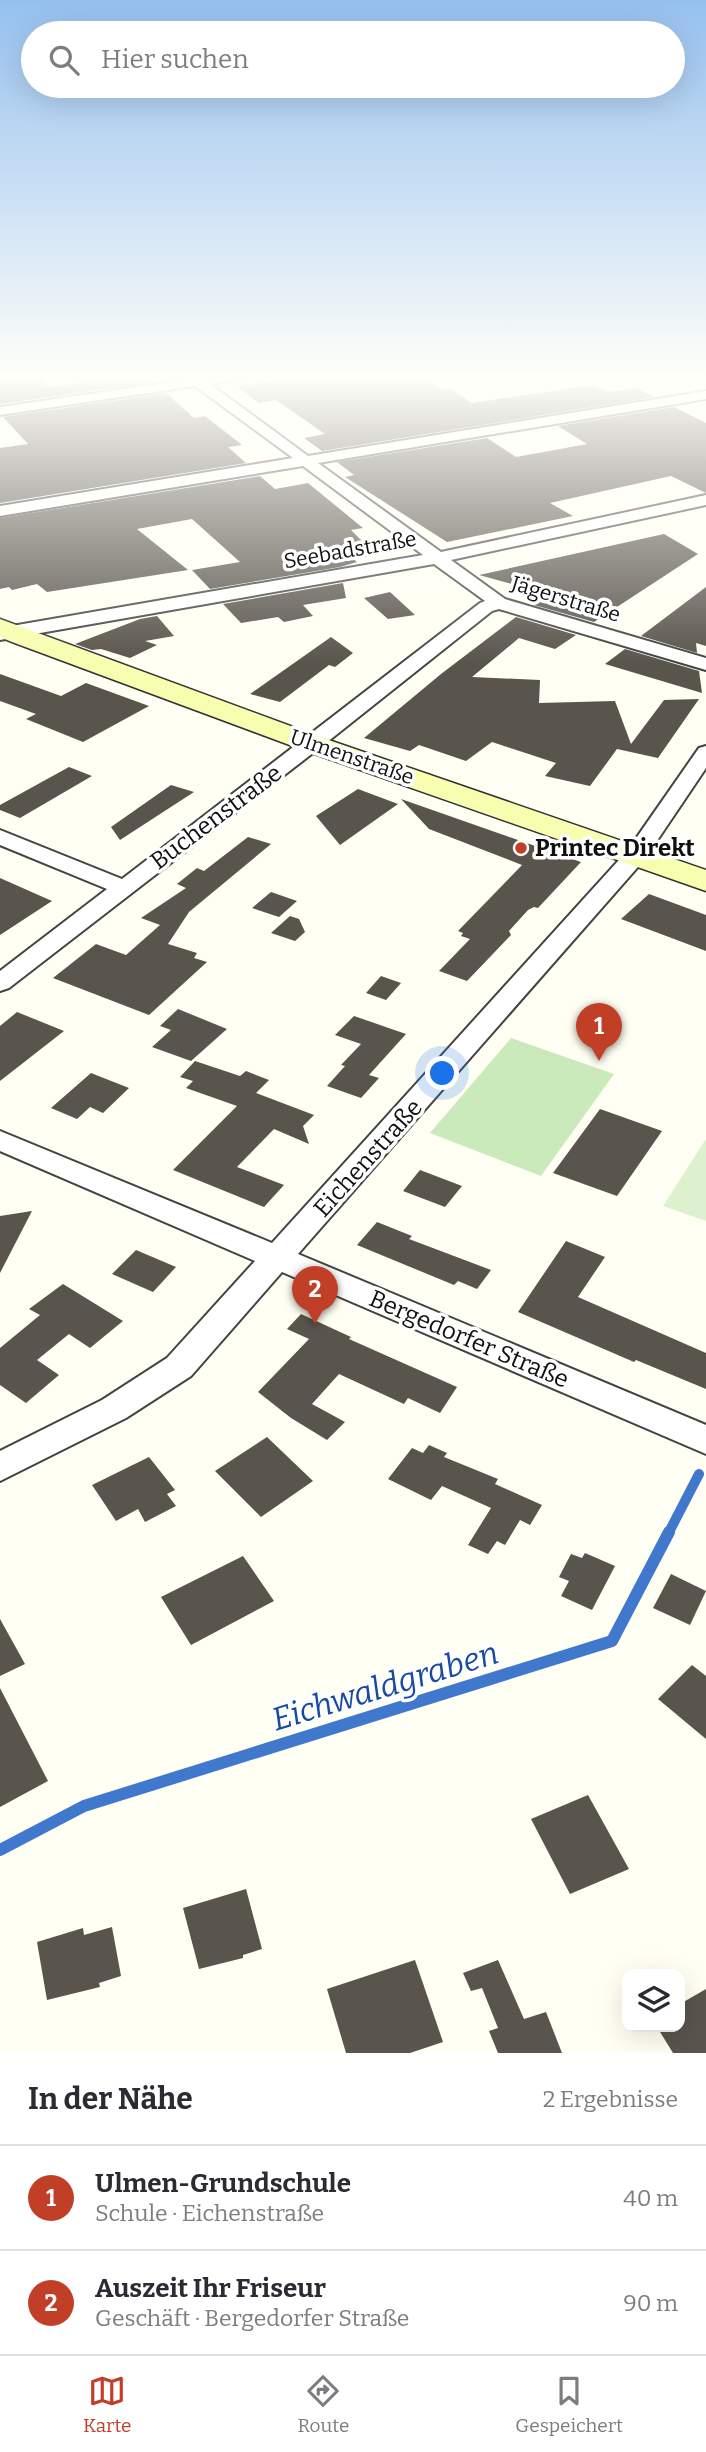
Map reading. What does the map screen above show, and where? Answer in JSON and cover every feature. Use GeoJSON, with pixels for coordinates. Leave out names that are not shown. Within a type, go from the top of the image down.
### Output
{"type":"FeatureCollection","features":[{"type":"Feature","properties":{"kind":"street"},"geometry":{"type":"LineString","coordinates":[[0,511],[241,472]]}},
{"type":"Feature","properties":{"kind":"street","name":"Jägerstraße"},"geometry":{"type":"LineString","coordinates":[[321,472],[499,603],[706,664]]}},
{"type":"Feature","properties":{"kind":"street","name":"Seebadstraße"},"geometry":{"type":"LineString","coordinates":[[2,631],[437,558],[706,500]]}},
{"type":"Feature","properties":{"kind":"street","name":"Buchenstraße"},"geometry":{"type":"LineString","coordinates":[[0,983],[122,887],[313,744],[485,607],[499,603]]}},
{"type":"Feature","properties":{"kind":"street","name":"Ulmenstraße"},"geometry":{"type":"LineString","coordinates":[[2,631],[313,744],[706,881]]}},
{"type":"Feature","properties":{"kind":"street","name":"Eichenstraße"},"geometry":{"type":"LineString","coordinates":[[0,1467],[114,1409],[179,1367],[636,855],[706,752]]}},
{"type":"Feature","properties":{"kind":"street"},"geometry":{"type":"LineString","coordinates":[[0,837],[122,887]]}},
{"type":"Feature","properties":{"kind":"street","name":"Bergedorfer Straße"},"geometry":{"type":"LineString","coordinates":[[0,1140],[706,1440]]}},
{"type":"Feature","properties":{"kind":"green space"},"geometry":{"type":"Polygon","coordinates":[[[511,1038],[614,1074],[541,1176],[430,1133],[511,1038]]]}},
{"type":"Feature","properties":{"kind":"green space"},"geometry":{"type":"Polygon","coordinates":[[[706,1139],[706,1221],[663,1206],[706,1139]]]}},
{"type":"Feature","properties":{"kind":"building"},"geometry":{"type":"Polygon","coordinates":[[[0,472],[192,472],[0,503],[0,472]]]}},
{"type":"Feature","properties":{"kind":"building"},"geometry":{"type":"Polygon","coordinates":[[[350,472],[706,472],[706,493],[671,476],[550,503],[573,516],[447,542],[345,477],[354,475],[350,472]]]}},
{"type":"Feature","properties":{"kind":"building"},"geometry":{"type":"Polygon","coordinates":[[[260,476],[275,489],[308,483],[363,528],[351,530],[376,555],[353,559],[357,562],[340,567],[210,589],[192,570],[240,562],[192,519],[137,529],[188,570],[47,592],[37,584],[12,590],[9,587],[0,589],[0,518],[260,476]]]}},
{"type":"Feature","properties":{"kind":"building"},"geometry":{"type":"Polygon","coordinates":[[[664,534],[698,554],[594,622],[534,605],[558,590],[544,593],[479,575],[664,534]]]}},
{"type":"Feature","properties":{"kind":"building"},"geometry":{"type":"Polygon","coordinates":[[[343,583],[346,598],[303,605],[313,616],[284,622],[278,617],[241,623],[223,604],[343,583]]]}},
{"type":"Feature","properties":{"kind":"building"},"geometry":{"type":"Polygon","coordinates":[[[706,587],[706,646],[696,643],[697,653],[641,636],[706,587]]]}},
{"type":"Feature","properties":{"kind":"building"},"geometry":{"type":"Polygon","coordinates":[[[390,592],[415,615],[388,619],[364,598],[390,592]]]}},
{"type":"Feature","properties":{"kind":"building"},"geometry":{"type":"Polygon","coordinates":[[[157,616],[174,636],[145,641],[157,645],[130,658],[75,644],[140,619],[157,616]]]}},
{"type":"Feature","properties":{"kind":"building"},"geometry":{"type":"Polygon","coordinates":[[[516,617],[576,635],[555,649],[519,638],[472,677],[540,680],[539,703],[615,701],[631,744],[664,700],[699,699],[658,758],[617,749],[590,786],[545,776],[556,763],[492,742],[466,761],[419,745],[410,751],[364,738],[441,674],[516,617]]]}},
{"type":"Feature","properties":{"kind":"building"},"geometry":{"type":"Polygon","coordinates":[[[331,637],[353,653],[335,667],[329,665],[280,702],[250,694],[331,637]]]}},
{"type":"Feature","properties":{"kind":"building"},"geometry":{"type":"Polygon","coordinates":[[[625,649],[699,671],[702,693],[605,664],[625,649]]]}},
{"type":"Feature","properties":{"kind":"building"},"geometry":{"type":"Polygon","coordinates":[[[0,674],[61,696],[86,683],[149,706],[83,742],[26,719],[36,714],[0,701],[0,674]]]}},
{"type":"Feature","properties":{"kind":"building"},"geometry":{"type":"Polygon","coordinates":[[[69,767],[92,776],[20,818],[0,810],[0,805],[69,767]]]}},
{"type":"Feature","properties":{"kind":"building"},"geometry":{"type":"Polygon","coordinates":[[[171,785],[194,792],[120,840],[111,827],[171,785]]]}},
{"type":"Feature","properties":{"kind":"building"},"geometry":{"type":"Polygon","coordinates":[[[358,789],[398,804],[340,845],[316,816],[358,789]]]}},
{"type":"Feature","properties":{"kind":"building"},"geometry":{"type":"Polygon","coordinates":[[[401,799],[581,862],[538,908],[528,910],[509,931],[511,935],[467,981],[439,971],[470,939],[461,936],[463,933],[458,931],[522,865],[429,829],[401,799]]]}},
{"type":"Feature","properties":{"kind":"building"},"geometry":{"type":"Polygon","coordinates":[[[248,837],[271,844],[189,912],[168,944],[197,953],[194,958],[207,962],[149,1015],[53,978],[96,944],[126,955],[160,925],[141,918],[186,888],[177,884],[197,868],[204,871],[248,837]]]}},
{"type":"Feature","properties":{"kind":"building"},"geometry":{"type":"Polygon","coordinates":[[[0,878],[52,901],[0,935],[0,878]]]}},
{"type":"Feature","properties":{"kind":"building"},"geometry":{"type":"Polygon","coordinates":[[[271,892],[297,901],[279,917],[252,908],[271,892]]]}},
{"type":"Feature","properties":{"kind":"building"},"geometry":{"type":"Polygon","coordinates":[[[649,894],[706,915],[706,951],[621,919],[649,894]]]}},
{"type":"Feature","properties":{"kind":"building"},"geometry":{"type":"Polygon","coordinates":[[[290,916],[299,919],[305,932],[295,941],[271,933],[290,916]]]}},
{"type":"Feature","properties":{"kind":"building"},"geometry":{"type":"Polygon","coordinates":[[[381,976],[401,983],[386,1000],[366,993],[381,976]]]}},
{"type":"Feature","properties":{"kind":"building"},"geometry":{"type":"Polygon","coordinates":[[[178,1009],[227,1029],[191,1061],[152,1047],[171,1030],[160,1026],[178,1009]]]}},
{"type":"Feature","properties":{"kind":"building"},"geometry":{"type":"Polygon","coordinates":[[[17,1012],[64,1031],[0,1081],[0,1026],[17,1012]]]}},
{"type":"Feature","properties":{"kind":"building"},"geometry":{"type":"Polygon","coordinates":[[[354,1016],[406,1034],[369,1075],[379,1078],[361,1098],[327,1086],[345,1066],[341,1065],[361,1044],[335,1035],[354,1016]]]}},
{"type":"Feature","properties":{"kind":"building"},"geometry":{"type":"Polygon","coordinates":[[[195,1061],[240,1076],[246,1071],[269,1080],[256,1093],[314,1115],[303,1126],[309,1144],[274,1129],[237,1167],[284,1185],[264,1207],[173,1170],[237,1106],[186,1088],[193,1081],[180,1077],[195,1061]]]}},
{"type":"Feature","properties":{"kind":"building"},"geometry":{"type":"Polygon","coordinates":[[[91,1073],[129,1088],[103,1113],[90,1107],[77,1119],[51,1108],[91,1073]]]}},
{"type":"Feature","properties":{"kind":"building"},"geometry":{"type":"Polygon","coordinates":[[[600,1109],[662,1131],[617,1196],[553,1173],[600,1109]]]}},
{"type":"Feature","properties":{"kind":"building"},"geometry":{"type":"Polygon","coordinates":[[[420,1170],[462,1186],[445,1207],[403,1191],[420,1170]]]}},
{"type":"Feature","properties":{"kind":"building"},"geometry":{"type":"Polygon","coordinates":[[[32,1211],[0,1273],[0,1216],[32,1211]]]}},
{"type":"Feature","properties":{"kind":"building"},"geometry":{"type":"Polygon","coordinates":[[[377,1222],[412,1236],[409,1239],[491,1270],[477,1289],[458,1281],[454,1285],[357,1245],[377,1222]]]}},
{"type":"Feature","properties":{"kind":"building"},"geometry":{"type":"Polygon","coordinates":[[[566,1241],[605,1257],[578,1297],[706,1353],[706,1389],[636,1360],[634,1362],[518,1312],[566,1241]]]}},
{"type":"Feature","properties":{"kind":"building"},"geometry":{"type":"Polygon","coordinates":[[[136,1250],[176,1267],[153,1292],[112,1274],[136,1250]]]}},
{"type":"Feature","properties":{"kind":"building"},"geometry":{"type":"Polygon","coordinates":[[[63,1284],[123,1321],[90,1348],[69,1334],[37,1360],[59,1375],[26,1403],[0,1385],[0,1348],[40,1315],[29,1309],[63,1284]]]}},
{"type":"Feature","properties":{"kind":"building"},"geometry":{"type":"Polygon","coordinates":[[[301,1314],[351,1337],[349,1339],[457,1387],[440,1413],[408,1398],[404,1404],[339,1374],[312,1404],[345,1422],[327,1440],[291,1418],[258,1392],[309,1339],[287,1329],[301,1314]]]}},
{"type":"Feature","properties":{"kind":"building"},"geometry":{"type":"Polygon","coordinates":[[[267,1437],[313,1481],[261,1517],[215,1471],[267,1437]]]}},
{"type":"Feature","properties":{"kind":"building"},"geometry":{"type":"Polygon","coordinates":[[[429,1445],[447,1453],[444,1457],[498,1479],[495,1484],[542,1505],[530,1525],[520,1520],[505,1545],[497,1541],[488,1554],[468,1545],[491,1508],[442,1486],[431,1500],[388,1479],[412,1448],[423,1453],[429,1445]]]}},
{"type":"Feature","properties":{"kind":"building"},"geometry":{"type":"Polygon","coordinates":[[[149,1457],[175,1490],[167,1494],[176,1506],[145,1522],[138,1509],[116,1521],[92,1485],[149,1457]]]}},
{"type":"Feature","properties":{"kind":"building"},"geometry":{"type":"Polygon","coordinates":[[[585,1553],[615,1566],[592,1610],[561,1596],[569,1581],[559,1577],[571,1554],[582,1558],[585,1553]]]}},
{"type":"Feature","properties":{"kind":"building"},"geometry":{"type":"Polygon","coordinates":[[[243,1556],[274,1601],[191,1645],[161,1597],[243,1556]]]}},
{"type":"Feature","properties":{"kind":"building"},"geometry":{"type":"Polygon","coordinates":[[[671,1574],[706,1591],[690,1625],[653,1608],[671,1574]]]}},
{"type":"Feature","properties":{"kind":"building"},"geometry":{"type":"Polygon","coordinates":[[[0,1619],[25,1664],[0,1676],[0,1619]]]}},
{"type":"Feature","properties":{"kind":"building"},"geometry":{"type":"Polygon","coordinates":[[[692,1665],[706,1676],[706,1739],[658,1699],[692,1665]]]}},
{"type":"Feature","properties":{"kind":"building"},"geometry":{"type":"Polygon","coordinates":[[[0,1688],[48,1781],[0,1807],[0,1688]]]}},
{"type":"Feature","properties":{"kind":"building"},"geometry":{"type":"Polygon","coordinates":[[[588,1795],[629,1869],[570,1894],[531,1819],[588,1795]]]}},
{"type":"Feature","properties":{"kind":"building"},"geometry":{"type":"Polygon","coordinates":[[[246,1889],[262,1949],[243,1955],[243,1958],[199,1969],[183,1908],[246,1889]]]}},
{"type":"Feature","properties":{"kind":"building"},"geometry":{"type":"Polygon","coordinates":[[[112,1927],[121,1976],[99,1983],[100,1987],[47,2000],[37,1942],[83,1928],[84,1935],[112,1927]]]}},
{"type":"Feature","properties":{"kind":"building"},"geometry":{"type":"Polygon","coordinates":[[[415,1960],[443,2042],[410,2053],[346,2053],[327,1989],[415,1960]]]}},
{"type":"Feature","properties":{"kind":"building"},"geometry":{"type":"Polygon","coordinates":[[[498,1960],[524,2019],[546,2012],[562,2053],[498,2053],[489,2031],[498,2028],[482,1988],[471,1991],[463,1973],[498,1960]]]}},
{"type":"Feature","properties":{"kind":"building"},"geometry":{"type":"Polygon","coordinates":[[[706,1989],[706,2053],[673,2053],[660,2032],[685,2032],[685,2001],[706,1989]]]}},
{"type":"Feature","properties":{"kind":"waterway","name":"Eichwaldgraben"},"geometry":{"type":"LineString","coordinates":[[668,1534],[699,1474]]}},
{"type":"Feature","properties":{"kind":"waterway","name":"Eichwaldgraben"},"geometry":{"type":"LineString","coordinates":[[0,1850],[84,1806],[612,1641],[669,1532]]}},
{"type":"Feature","properties":{"kind":"place","name":"Printec Direkt"},"geometry":{"type":"Point","coordinates":[521,848]}},
{"type":"Feature","properties":{"kind":"place","name":"Ulmen-Grundschule"},"geometry":{"type":"Point","coordinates":[599,1061]}},
{"type":"Feature","properties":{"kind":"place","name":"Auszeit Ihr Friseur"},"geometry":{"type":"Point","coordinates":[315,1324]}}]}
